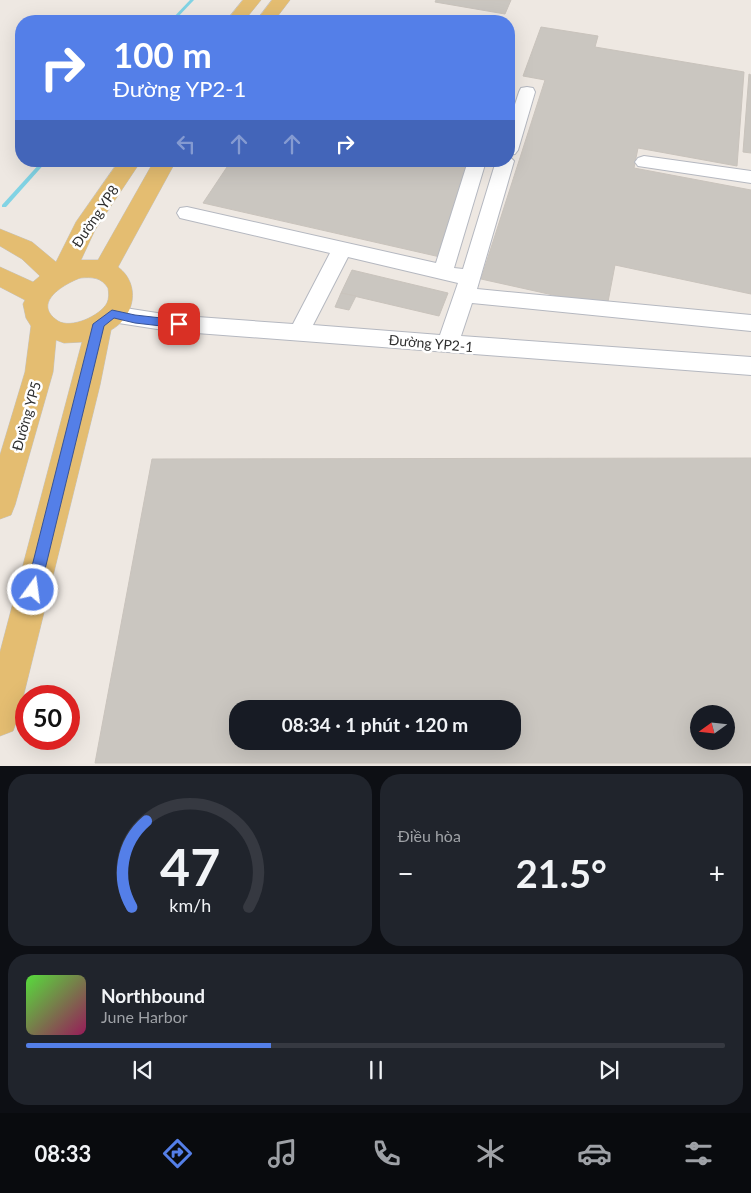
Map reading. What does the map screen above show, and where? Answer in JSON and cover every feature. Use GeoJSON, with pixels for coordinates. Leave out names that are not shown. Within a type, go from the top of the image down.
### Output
{"type":"FeatureCollection","features":[{"type":"Feature","properties":{"kind":"main road"},"geometry":{"type":"LineString","coordinates":[[240,15],[252,0]]}},
{"type":"Feature","properties":{"kind":"main road"},"geometry":{"type":"LineString","coordinates":[[270,15],[281,0]]}},
{"type":"Feature","properties":{"kind":"main road","name":"Đường YP8"},"geometry":{"type":"LineString","coordinates":[[59,274],[84,228],[126,167]]}},
{"type":"Feature","properties":{"kind":"main road"},"geometry":{"type":"LineString","coordinates":[[104,271],[162,167]]}},
{"type":"Feature","properties":{"kind":"main road"},"geometry":{"type":"LineString","coordinates":[[0,237],[15,242],[59,274]]}},
{"type":"Feature","properties":{"kind":"main road"},"geometry":{"type":"LineString","coordinates":[[0,718],[86,385],[106,319],[121,299],[121,288],[116,279],[104,271],[86,268],[59,274],[46,282],[36,294],[33,311],[37,320],[44,326],[58,332],[73,332],[106,319]]}},
{"type":"Feature","properties":{"kind":"main road"},"geometry":{"type":"LineString","coordinates":[[0,276],[36,294]]}},
{"type":"Feature","properties":{"kind":"main road","name":"Đường YP5"},"geometry":{"type":"LineString","coordinates":[[0,505],[8,453],[39,372],[44,326]]}},
{"type":"Feature","properties":{"kind":"street"},"geometry":{"type":"LineString","coordinates":[[515,132],[528,92]]}},
{"type":"Feature","properties":{"kind":"street"},"geometry":{"type":"LineString","coordinates":[[644,162],[751,177]]}},
{"type":"Feature","properties":{"kind":"street"},"geometry":{"type":"LineString","coordinates":[[443,272],[476,167]]}},
{"type":"Feature","properties":{"kind":"street"},"geometry":{"type":"LineString","coordinates":[[447,345],[503,167]]}},
{"type":"Feature","properties":{"kind":"street"},"geometry":{"type":"LineString","coordinates":[[187,213],[443,272],[466,286],[751,324]]}},
{"type":"Feature","properties":{"kind":"street"},"geometry":{"type":"LineString","coordinates":[[299,332],[343,248]]}},
{"type":"Feature","properties":{"kind":"street","name":"Đường YP2-1"},"geometry":{"type":"LineString","coordinates":[[106,319],[751,366]]}},
{"type":"Feature","properties":{"kind":"building"},"geometry":{"type":"Polygon","coordinates":[[[436,0],[511,0],[505,14],[435,2],[436,0]]]}},
{"type":"Feature","properties":{"kind":"building"},"geometry":{"type":"Polygon","coordinates":[[[541,27],[598,36],[595,47],[744,72],[737,166],[638,148],[634,168],[751,190],[751,294],[615,265],[607,307],[481,279],[545,80],[523,76],[541,27]]]}},
{"type":"Feature","properties":{"kind":"building"},"geometry":{"type":"Polygon","coordinates":[[[749,74],[751,75],[751,153],[743,152],[749,74]]]}},
{"type":"Feature","properties":{"kind":"building"},"geometry":{"type":"Polygon","coordinates":[[[227,167],[464,167],[482,171],[449,259],[203,203],[227,167]]]}},
{"type":"Feature","properties":{"kind":"building"},"geometry":{"type":"Polygon","coordinates":[[[352,270],[448,293],[439,316],[341,293],[352,270]]]}},
{"type":"Feature","properties":{"kind":"building"},"geometry":{"type":"Polygon","coordinates":[[[341,293],[356,296],[349,310],[335,307],[341,293]]]}},
{"type":"Feature","properties":{"kind":"building"},"geometry":{"type":"Polygon","coordinates":[[[751,458],[751,763],[95,763],[152,459],[751,458]]]}},
{"type":"Feature","properties":{"kind":"waterway"},"geometry":{"type":"LineString","coordinates":[[178,15],[192,0]]}},
{"type":"Feature","properties":{"kind":"waterway"},"geometry":{"type":"LineString","coordinates":[[4,206],[40,167]]}},
{"type":"Feature","properties":{"kind":"route"},"geometry":{"type":"LineString","coordinates":[[33,590],[86,385],[99,324],[112,314],[153,322],[179,324]]}}]}
